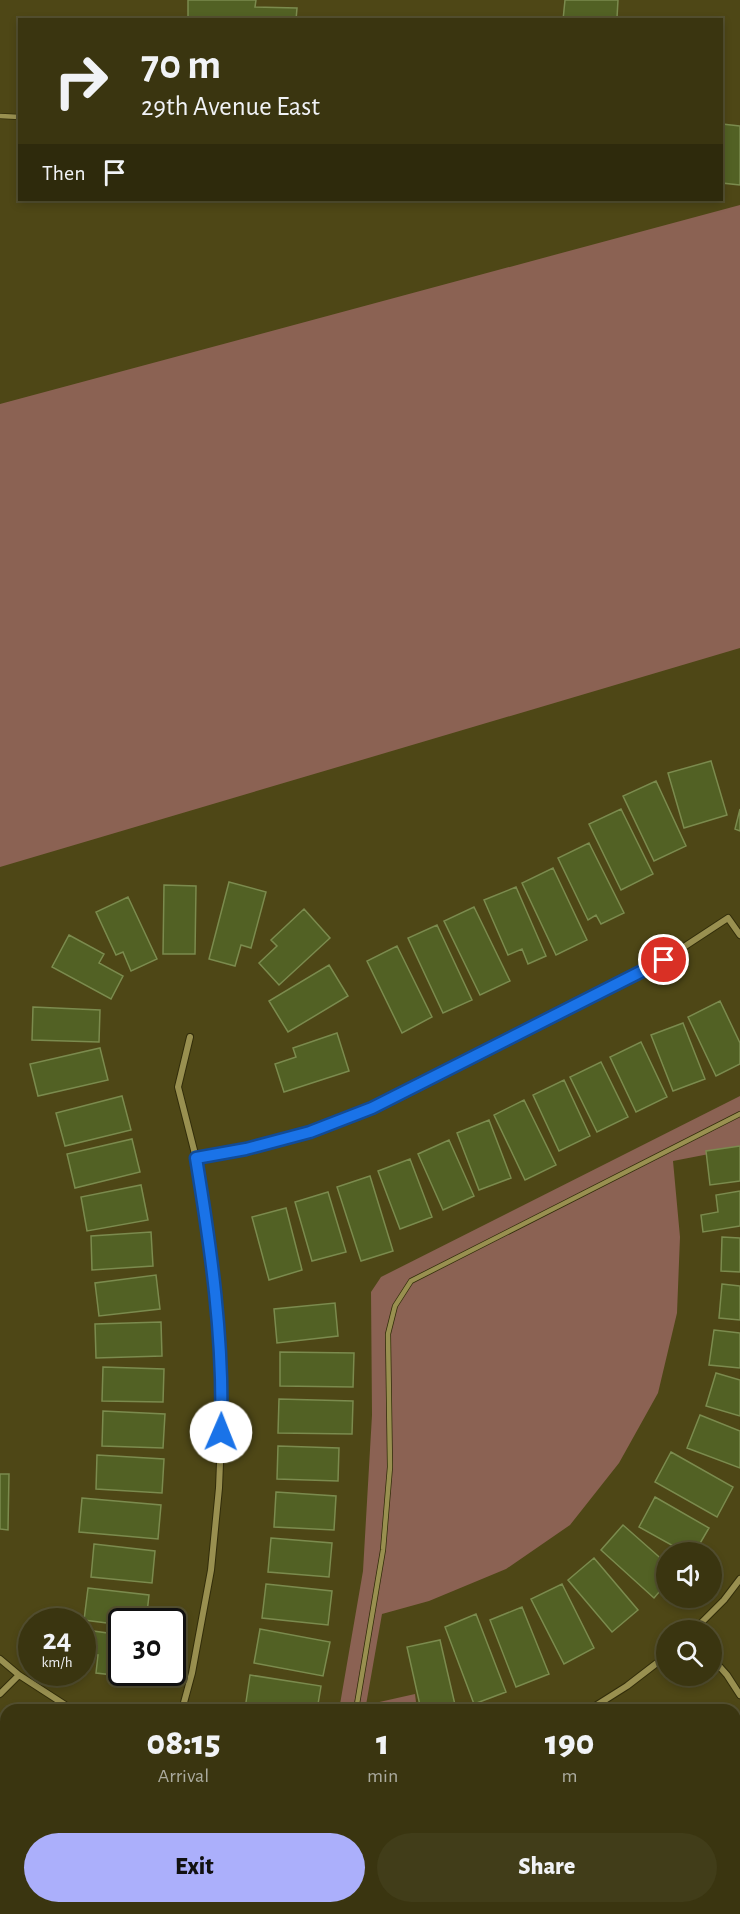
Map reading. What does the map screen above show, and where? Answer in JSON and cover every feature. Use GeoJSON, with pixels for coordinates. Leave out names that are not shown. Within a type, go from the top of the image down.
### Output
{"type":"FeatureCollection","features":[{"type":"Feature","properties":{"kind":"street"},"geometry":{"type":"LineString","coordinates":[[196,1158],[246,1149],[310,1132],[372,1108],[664,960],[728,918],[740,935]]}},
{"type":"Feature","properties":{"kind":"street"},"geometry":{"type":"LineString","coordinates":[[184,1704],[192,1673],[211,1570],[219,1488],[222,1413],[220,1332],[213,1260],[196,1158],[178,1087],[190,1037]]}},
{"type":"Feature","properties":{"kind":"street"},"geometry":{"type":"LineString","coordinates":[[704,1620],[724,1600],[740,1579]]}},
{"type":"Feature","properties":{"kind":"street"},"geometry":{"type":"LineString","coordinates":[[0,1659],[18,1674]]}},
{"type":"Feature","properties":{"kind":"street"},"geometry":{"type":"LineString","coordinates":[[598,1704],[656,1664]]}},
{"type":"Feature","properties":{"kind":"street"},"geometry":{"type":"LineString","coordinates":[[722,1670],[740,1695]]}},
{"type":"Feature","properties":{"kind":"street"},"geometry":{"type":"LineString","coordinates":[[0,1694],[18,1676]]}},
{"type":"Feature","properties":{"kind":"street"},"geometry":{"type":"LineString","coordinates":[[36,1686],[65,1704]]}},
{"type":"Feature","properties":{"kind":"lane"},"geometry":{"type":"LineString","coordinates":[[0,116],[18,117]]}},
{"type":"Feature","properties":{"kind":"lane"},"geometry":{"type":"LineString","coordinates":[[357,1704],[384,1538],[390,1467],[388,1334],[395,1306],[411,1281],[740,1114]]}},
{"type":"Feature","properties":{"kind":"shaded area"},"geometry":{"type":"Polygon","coordinates":[[[740,205],[740,648],[0,867],[0,404],[740,205]]]}},
{"type":"Feature","properties":{"kind":"shaded area"},"geometry":{"type":"Polygon","coordinates":[[[740,1096],[740,1148],[673,1161],[680,1237],[677,1313],[658,1393],[619,1463],[570,1525],[506,1569],[429,1601],[382,1614],[366,1704],[340,1704],[363,1571],[372,1415],[371,1292],[381,1277],[740,1096]]]}},
{"type":"Feature","properties":{"kind":"shaded area"},"geometry":{"type":"Polygon","coordinates":[[[415,1694],[416,1704],[370,1704],[415,1694]]]}},
{"type":"Feature","properties":{"kind":"building"},"geometry":{"type":"Polygon","coordinates":[[[188,0],[256,0],[255,7],[297,8],[296,18],[188,18],[188,0]]]}},
{"type":"Feature","properties":{"kind":"building"},"geometry":{"type":"Polygon","coordinates":[[[565,0],[618,0],[617,18],[563,18],[565,0]]]}},
{"type":"Feature","properties":{"kind":"building"},"geometry":{"type":"Polygon","coordinates":[[[723,124],[740,126],[740,185],[723,183],[723,124]]]}},
{"type":"Feature","properties":{"kind":"building"},"geometry":{"type":"Polygon","coordinates":[[[711,761],[727,815],[684,828],[668,773],[711,761]]]}},
{"type":"Feature","properties":{"kind":"building"},"geometry":{"type":"Polygon","coordinates":[[[656,781],[686,846],[654,861],[623,796],[656,781]]]}},
{"type":"Feature","properties":{"kind":"building"},"geometry":{"type":"Polygon","coordinates":[[[621,809],[653,874],[621,890],[589,824],[621,809]]]}},
{"type":"Feature","properties":{"kind":"building"},"geometry":{"type":"Polygon","coordinates":[[[740,809],[740,831],[735,829],[740,809]]]}},
{"type":"Feature","properties":{"kind":"building"},"geometry":{"type":"Polygon","coordinates":[[[589,843],[624,913],[601,924],[596,915],[588,920],[558,858],[589,843]]]}},
{"type":"Feature","properties":{"kind":"building"},"geometry":{"type":"Polygon","coordinates":[[[553,868],[587,940],[556,955],[522,883],[553,868]]]}},
{"type":"Feature","properties":{"kind":"building"},"geometry":{"type":"Polygon","coordinates":[[[229,882],[266,892],[251,948],[241,945],[235,966],[209,959],[229,882]]]}},
{"type":"Feature","properties":{"kind":"building"},"geometry":{"type":"Polygon","coordinates":[[[164,885],[196,886],[195,954],[163,954],[164,885]]]}},
{"type":"Feature","properties":{"kind":"building"},"geometry":{"type":"Polygon","coordinates":[[[516,887],[546,956],[528,964],[522,949],[508,955],[484,900],[516,887]]]}},
{"type":"Feature","properties":{"kind":"building"},"geometry":{"type":"Polygon","coordinates":[[[128,897],[157,959],[131,971],[123,952],[116,955],[96,912],[128,897]]]}},
{"type":"Feature","properties":{"kind":"building"},"geometry":{"type":"Polygon","coordinates":[[[474,907],[510,981],[480,995],[444,921],[474,907]]]}},
{"type":"Feature","properties":{"kind":"building"},"geometry":{"type":"Polygon","coordinates":[[[304,909],[330,938],[279,985],[259,963],[277,946],[271,940],[304,909]]]}},
{"type":"Feature","properties":{"kind":"building"},"geometry":{"type":"Polygon","coordinates":[[[437,925],[472,1000],[443,1013],[408,938],[437,925]]]}},
{"type":"Feature","properties":{"kind":"building"},"geometry":{"type":"Polygon","coordinates":[[[69,935],[104,954],[99,963],[123,976],[111,999],[52,967],[69,935]]]}},
{"type":"Feature","properties":{"kind":"building"},"geometry":{"type":"Polygon","coordinates":[[[397,946],[432,1017],[402,1033],[367,961],[397,946]]]}},
{"type":"Feature","properties":{"kind":"building"},"geometry":{"type":"Polygon","coordinates":[[[329,965],[348,996],[288,1032],[269,1001],[329,965]]]}},
{"type":"Feature","properties":{"kind":"building"},"geometry":{"type":"Polygon","coordinates":[[[720,1001],[740,1043],[740,1064],[716,1076],[688,1017],[720,1001]]]}},
{"type":"Feature","properties":{"kind":"building"},"geometry":{"type":"Polygon","coordinates":[[[33,1007],[100,1010],[99,1042],[32,1040],[33,1007]]]}},
{"type":"Feature","properties":{"kind":"building"},"geometry":{"type":"Polygon","coordinates":[[[683,1023],[705,1079],[673,1091],[651,1035],[683,1023]]]}},
{"type":"Feature","properties":{"kind":"building"},"geometry":{"type":"Polygon","coordinates":[[[337,1033],[349,1071],[284,1092],[275,1064],[296,1057],[293,1048],[337,1033]]]}},
{"type":"Feature","properties":{"kind":"building"},"geometry":{"type":"Polygon","coordinates":[[[641,1042],[667,1097],[636,1112],[610,1057],[641,1042]]]}},
{"type":"Feature","properties":{"kind":"building"},"geometry":{"type":"Polygon","coordinates":[[[100,1048],[108,1080],[38,1096],[30,1064],[100,1048]]]}},
{"type":"Feature","properties":{"kind":"building"},"geometry":{"type":"Polygon","coordinates":[[[601,1062],[628,1117],[597,1132],[570,1077],[601,1062]]]}},
{"type":"Feature","properties":{"kind":"building"},"geometry":{"type":"Polygon","coordinates":[[[564,1080],[590,1136],[559,1151],[533,1095],[564,1080]]]}},
{"type":"Feature","properties":{"kind":"building"},"geometry":{"type":"Polygon","coordinates":[[[122,1096],[131,1130],[65,1146],[56,1113],[122,1096]]]}},
{"type":"Feature","properties":{"kind":"building"},"geometry":{"type":"Polygon","coordinates":[[[524,1100],[556,1165],[525,1180],[494,1115],[524,1100]]]}},
{"type":"Feature","properties":{"kind":"building"},"geometry":{"type":"Polygon","coordinates":[[[489,1120],[511,1178],[479,1190],[457,1133],[489,1120]]]}},
{"type":"Feature","properties":{"kind":"building"},"geometry":{"type":"Polygon","coordinates":[[[132,1139],[140,1172],[75,1188],[67,1154],[132,1139]]]}},
{"type":"Feature","properties":{"kind":"building"},"geometry":{"type":"Polygon","coordinates":[[[449,1140],[474,1196],[443,1210],[418,1154],[449,1140]]]}},
{"type":"Feature","properties":{"kind":"building"},"geometry":{"type":"Polygon","coordinates":[[[740,1146],[740,1181],[710,1185],[706,1151],[740,1146]]]}},
{"type":"Feature","properties":{"kind":"building"},"geometry":{"type":"Polygon","coordinates":[[[410,1159],[432,1217],[400,1229],[378,1171],[410,1159]]]}},
{"type":"Feature","properties":{"kind":"building"},"geometry":{"type":"Polygon","coordinates":[[[370,1176],[393,1251],[361,1261],[337,1187],[370,1176]]]}},
{"type":"Feature","properties":{"kind":"building"},"geometry":{"type":"Polygon","coordinates":[[[141,1185],[148,1220],[87,1231],[81,1197],[141,1185]]]}},
{"type":"Feature","properties":{"kind":"building"},"geometry":{"type":"Polygon","coordinates":[[[740,1191],[740,1226],[703,1232],[701,1215],[718,1212],[716,1195],[740,1191]]]}},
{"type":"Feature","properties":{"kind":"building"},"geometry":{"type":"Polygon","coordinates":[[[328,1192],[346,1252],[312,1261],[295,1202],[328,1192]]]}},
{"type":"Feature","properties":{"kind":"building"},"geometry":{"type":"Polygon","coordinates":[[[286,1208],[302,1270],[269,1280],[252,1217],[286,1208]]]}},
{"type":"Feature","properties":{"kind":"building"},"geometry":{"type":"Polygon","coordinates":[[[151,1232],[153,1266],[92,1270],[91,1236],[151,1232]]]}},
{"type":"Feature","properties":{"kind":"building"},"geometry":{"type":"Polygon","coordinates":[[[722,1237],[740,1238],[740,1272],[721,1271],[722,1237]]]}},
{"type":"Feature","properties":{"kind":"building"},"geometry":{"type":"Polygon","coordinates":[[[156,1275],[160,1309],[99,1316],[95,1283],[156,1275]]]}},
{"type":"Feature","properties":{"kind":"building"},"geometry":{"type":"Polygon","coordinates":[[[722,1284],[740,1286],[740,1320],[719,1318],[722,1284]]]}},
{"type":"Feature","properties":{"kind":"building"},"geometry":{"type":"Polygon","coordinates":[[[335,1303],[338,1336],[277,1343],[274,1309],[335,1303]]]}},
{"type":"Feature","properties":{"kind":"building"},"geometry":{"type":"Polygon","coordinates":[[[161,1322],[162,1356],[96,1358],[95,1324],[161,1322]]]}},
{"type":"Feature","properties":{"kind":"building"},"geometry":{"type":"Polygon","coordinates":[[[714,1330],[740,1333],[740,1368],[709,1365],[714,1330]]]}},
{"type":"Feature","properties":{"kind":"building"},"geometry":{"type":"Polygon","coordinates":[[[280,1352],[354,1353],[353,1387],[280,1386],[280,1352]]]}},
{"type":"Feature","properties":{"kind":"building"},"geometry":{"type":"Polygon","coordinates":[[[103,1367],[164,1369],[163,1402],[102,1401],[103,1367]]]}},
{"type":"Feature","properties":{"kind":"building"},"geometry":{"type":"Polygon","coordinates":[[[716,1373],[740,1380],[740,1416],[706,1406],[716,1373]]]}},
{"type":"Feature","properties":{"kind":"building"},"geometry":{"type":"Polygon","coordinates":[[[279,1399],[353,1401],[352,1434],[278,1433],[279,1399]]]}},
{"type":"Feature","properties":{"kind":"building"},"geometry":{"type":"Polygon","coordinates":[[[103,1411],[165,1414],[163,1448],[102,1446],[103,1411]]]}},
{"type":"Feature","properties":{"kind":"building"},"geometry":{"type":"Polygon","coordinates":[[[700,1415],[740,1431],[740,1468],[687,1448],[700,1415]]]}},
{"type":"Feature","properties":{"kind":"building"},"geometry":{"type":"Polygon","coordinates":[[[278,1446],[339,1448],[338,1481],[277,1479],[278,1446]]]}},
{"type":"Feature","properties":{"kind":"building"},"geometry":{"type":"Polygon","coordinates":[[[671,1452],[733,1487],[717,1517],[655,1482],[671,1452]]]}},
{"type":"Feature","properties":{"kind":"building"},"geometry":{"type":"Polygon","coordinates":[[[97,1455],[164,1459],[162,1493],[96,1489],[97,1455]]]}},
{"type":"Feature","properties":{"kind":"building"},"geometry":{"type":"Polygon","coordinates":[[[0,1474],[9,1474],[8,1530],[0,1529],[0,1474]]]}},
{"type":"Feature","properties":{"kind":"building"},"geometry":{"type":"Polygon","coordinates":[[[276,1492],[336,1496],[334,1530],[274,1527],[276,1492]]]}},
{"type":"Feature","properties":{"kind":"building"},"geometry":{"type":"Polygon","coordinates":[[[655,1497],[709,1528],[701,1542],[666,1542],[639,1527],[655,1497]]]}},
{"type":"Feature","properties":{"kind":"building"},"geometry":{"type":"Polygon","coordinates":[[[82,1498],[161,1505],[158,1539],[79,1532],[82,1498]]]}},
{"type":"Feature","properties":{"kind":"building"},"geometry":{"type":"Polygon","coordinates":[[[623,1525],[656,1554],[656,1596],[654,1598],[601,1550],[623,1525]]]}},
{"type":"Feature","properties":{"kind":"building"},"geometry":{"type":"Polygon","coordinates":[[[271,1538],[332,1543],[329,1577],[268,1572],[271,1538]]]}},
{"type":"Feature","properties":{"kind":"building"},"geometry":{"type":"Polygon","coordinates":[[[94,1544],[155,1551],[152,1583],[91,1577],[94,1544]]]}},
{"type":"Feature","properties":{"kind":"building"},"geometry":{"type":"Polygon","coordinates":[[[594,1558],[638,1610],[612,1632],[568,1580],[594,1558]]]}},
{"type":"Feature","properties":{"kind":"building"},"geometry":{"type":"Polygon","coordinates":[[[266,1584],[332,1591],[328,1625],[262,1618],[266,1584]]]}},
{"type":"Feature","properties":{"kind":"building"},"geometry":{"type":"Polygon","coordinates":[[[562,1584],[594,1648],[564,1664],[531,1599],[562,1584]]]}},
{"type":"Feature","properties":{"kind":"building"},"geometry":{"type":"Polygon","coordinates":[[[88,1588],[149,1595],[148,1608],[108,1608],[108,1623],[96,1622],[96,1608],[86,1608],[88,1588]]]}},
{"type":"Feature","properties":{"kind":"building"},"geometry":{"type":"Polygon","coordinates":[[[522,1607],[549,1674],[516,1687],[490,1620],[522,1607]]]}},
{"type":"Feature","properties":{"kind":"building"},"geometry":{"type":"Polygon","coordinates":[[[476,1614],[506,1692],[474,1704],[445,1627],[476,1614]]]}},
{"type":"Feature","properties":{"kind":"building"},"geometry":{"type":"Polygon","coordinates":[[[260,1629],[330,1642],[323,1676],[254,1663],[260,1629]]]}},
{"type":"Feature","properties":{"kind":"building"},"geometry":{"type":"Polygon","coordinates":[[[96,1631],[108,1633],[108,1674],[96,1673],[98,1655],[96,1655],[96,1631]]]}},
{"type":"Feature","properties":{"kind":"building"},"geometry":{"type":"Polygon","coordinates":[[[440,1640],[455,1704],[420,1704],[407,1647],[440,1640]]]}},
{"type":"Feature","properties":{"kind":"building"},"geometry":{"type":"Polygon","coordinates":[[[250,1675],[321,1686],[318,1704],[246,1704],[250,1675]]]}},
{"type":"Feature","properties":{"kind":"route"},"geometry":{"type":"LineString","coordinates":[[221,1432],[220,1332],[213,1260],[196,1158],[246,1149],[310,1132],[372,1108],[664,960]]}}]}
